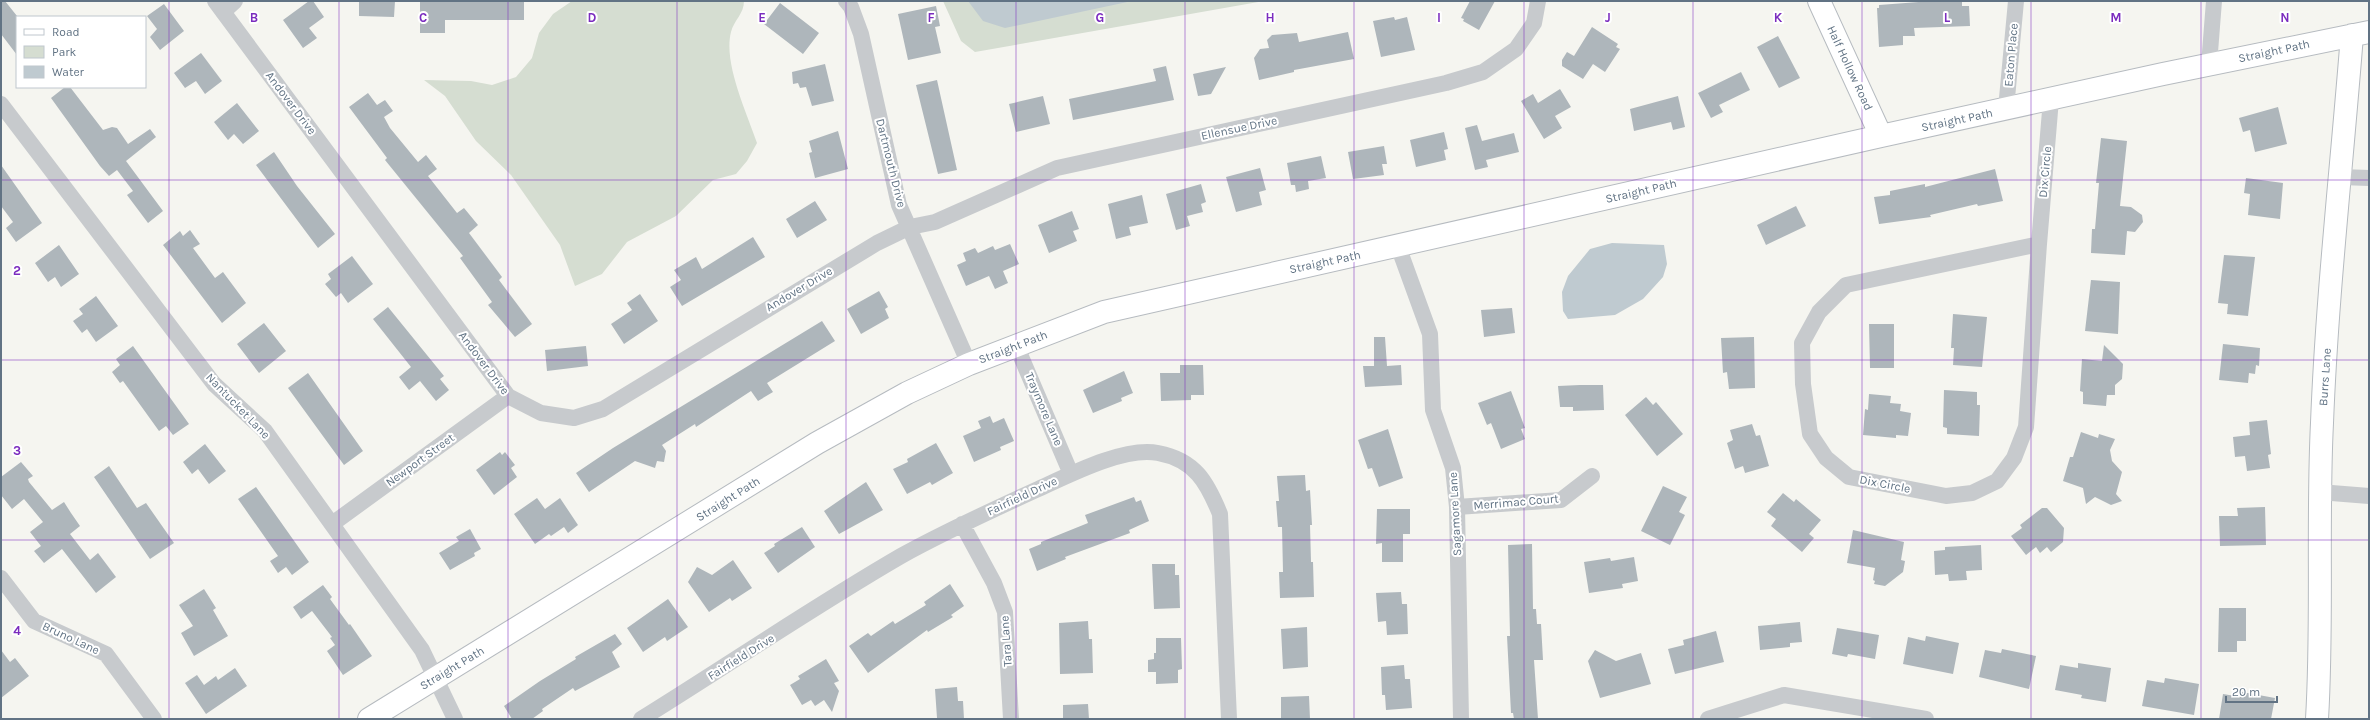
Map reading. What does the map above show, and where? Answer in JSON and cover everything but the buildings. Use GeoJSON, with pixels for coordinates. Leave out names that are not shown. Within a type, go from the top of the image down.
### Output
{"type":"FeatureCollection","features":[{"type":"Feature","properties":{"kind":"main road","name":"Half Hollow Road"},"geometry":{"type":"LineString","coordinates":[[1819,1],[1881,136]]}},
{"type":"Feature","properties":{"kind":"main road","name":"Straight Path"},"geometry":{"type":"LineString","coordinates":[[369,719],[818,443],[908,393],[969,364],[1104,312],[1881,136],[2209,64],[2361,34]]}},
{"type":"Feature","properties":{"kind":"main road","name":"Burrs Lane"},"geometry":{"type":"LineString","coordinates":[[2317,719],[2319,678],[2319,492],[2322,420],[2340,176],[2361,34]]}},
{"type":"Feature","properties":{"kind":"street"},"geometry":{"type":"LineString","coordinates":[[219,6],[235,1]]}},
{"type":"Feature","properties":{"kind":"street","name":"Dartmouth Drive"},"geometry":{"type":"LineString","coordinates":[[846,1],[851,7],[861,34],[899,205],[910,227],[969,364]]}},
{"type":"Feature","properties":{"kind":"street","name":"Ellensue Drive"},"geometry":{"type":"LineString","coordinates":[[910,227],[935,222],[1057,168],[1446,83],[1484,72],[1516,49],[1534,24],[1538,1]]}},
{"type":"Feature","properties":{"kind":"street","name":"Eaton Place"},"geometry":{"type":"LineString","coordinates":[[2006,109],[2016,1]]}},
{"type":"Feature","properties":{"kind":"street"},"geometry":{"type":"LineString","coordinates":[[2209,64],[2214,1]]}},
{"type":"Feature","properties":{"kind":"street","name":"Andover Drive"},"geometry":{"type":"LineString","coordinates":[[219,6],[508,396],[541,413],[574,418],[603,409],[877,243],[910,227]]}},
{"type":"Feature","properties":{"kind":"street","name":"Dix Circle"},"geometry":{"type":"LineString","coordinates":[[2039,244],[1846,285],[1819,312],[1802,343],[1803,384],[1810,434],[1826,458],[1849,477],[1946,496],[1972,492],[1996,481],[2014,458],[2026,427],[2051,99]]}},
{"type":"Feature","properties":{"kind":"street","name":"Nantucket Lane"},"geometry":{"type":"LineString","coordinates":[[1,104],[214,384],[265,431],[422,650],[436,677]]}},
{"type":"Feature","properties":{"kind":"street"},"geometry":{"type":"LineString","coordinates":[[2340,176],[2369,178]]}},
{"type":"Feature","properties":{"kind":"street","name":"Sagamore Lane"},"geometry":{"type":"LineString","coordinates":[[1398,246],[1430,334],[1433,410],[1453,468],[1456,507],[1461,719]]}},
{"type":"Feature","properties":{"kind":"street","name":"Traymore Lane"},"geometry":{"type":"LineString","coordinates":[[1016,345],[1071,474]]}},
{"type":"Feature","properties":{"kind":"street","name":"Newport Street"},"geometry":{"type":"LineString","coordinates":[[332,524],[508,396]]}},
{"type":"Feature","properties":{"kind":"street","name":"Fairfield Drive"},"geometry":{"type":"LineString","coordinates":[[641,719],[901,556],[962,524],[1071,474],[1129,453],[1158,453],[1187,463],[1207,484],[1220,514],[1229,719]]}},
{"type":"Feature","properties":{"kind":"street","name":"Merrimac Court"},"geometry":{"type":"LineString","coordinates":[[1456,507],[1561,500],[1592,476]]}},
{"type":"Feature","properties":{"kind":"street"},"geometry":{"type":"LineString","coordinates":[[2319,492],[2369,496]]}},
{"type":"Feature","properties":{"kind":"street","name":"Tara Lane"},"geometry":{"type":"LineString","coordinates":[[962,524],[994,583],[1005,612],[1011,719]]}},
{"type":"Feature","properties":{"kind":"street","name":"Bruno Lane"},"geometry":{"type":"LineString","coordinates":[[1,578],[34,621],[106,654],[154,719]]}},
{"type":"Feature","properties":{"kind":"street"},"geometry":{"type":"LineString","coordinates":[[436,677],[449,710],[455,719]]}},
{"type":"Feature","properties":{"kind":"street"},"geometry":{"type":"LineString","coordinates":[[1708,719],[1784,695],[1926,719]]}},
{"type":"Feature","properties":{"kind":"green space"},"geometry":{"type":"Polygon","coordinates":[[[572,1],[744,1],[744,6],[731,32],[729,44],[730,58],[737,88],[757,143],[747,161],[736,174],[713,180],[676,216],[627,242],[602,274],[575,286],[560,245],[511,175],[476,141],[445,96],[424,80],[471,81],[492,85],[516,77],[532,58],[539,33],[553,14],[572,1]]]}},
{"type":"Feature","properties":{"kind":"green space"},"geometry":{"type":"Polygon","coordinates":[[[943,1],[1264,1],[975,52],[961,41],[943,1]]]}},
{"type":"Feature","properties":{"kind":"water"},"geometry":{"type":"Polygon","coordinates":[[[968,1],[1132,1],[1005,28],[983,21],[968,1]]]}},
{"type":"Feature","properties":{"kind":"water"},"geometry":{"type":"Polygon","coordinates":[[[1612,243],[1664,245],[1667,264],[1663,277],[1643,299],[1615,315],[1568,319],[1563,311],[1562,292],[1568,276],[1590,249],[1612,243]]]}}]}
